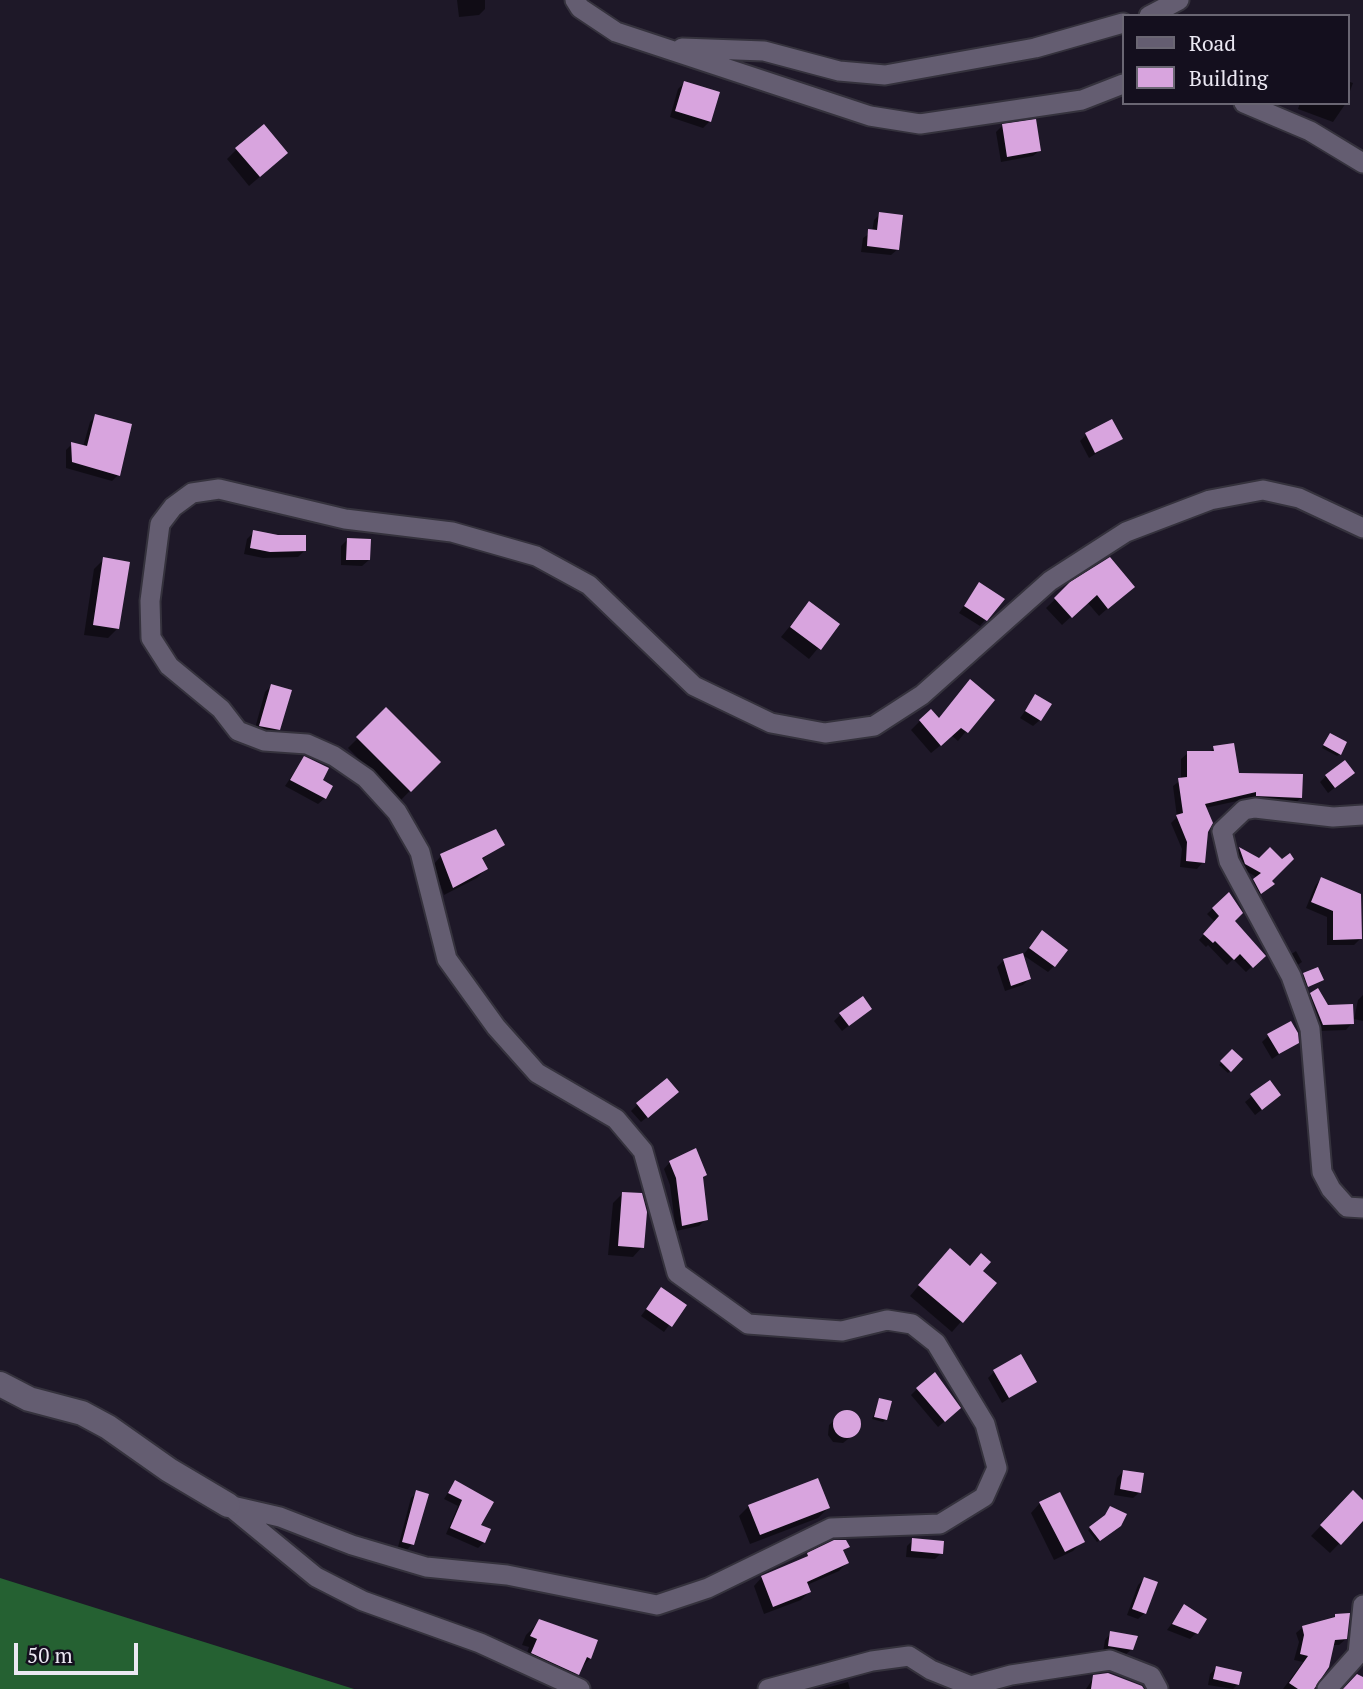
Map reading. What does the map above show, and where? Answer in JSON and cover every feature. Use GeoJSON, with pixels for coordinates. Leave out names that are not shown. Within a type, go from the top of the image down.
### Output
{"type":"FeatureCollection","features":[{"type":"Feature","properties":{"kind":"street"},"geometry":{"type":"LineString","coordinates":[[575,0],[580,8],[616,32],[870,116],[920,124],[1082,100],[1122,84]]}},
{"type":"Feature","properties":{"kind":"street"},"geometry":{"type":"LineString","coordinates":[[1153,14],[1179,0]]}},
{"type":"Feature","properties":{"kind":"street"},"geometry":{"type":"LineString","coordinates":[[660,46],[764,51],[839,71],[884,75],[1035,48],[1122,23]]}},
{"type":"Feature","properties":{"kind":"street"},"geometry":{"type":"LineString","coordinates":[[1249,105],[1310,131],[1363,163]]}},
{"type":"Feature","properties":{"kind":"street"},"geometry":{"type":"LineString","coordinates":[[228,1505],[280,1517],[352,1545],[426,1567],[507,1575],[657,1605],[708,1588],[831,1528],[940,1524],[984,1497],[997,1468],[985,1424],[936,1343],[912,1324],[887,1320],[842,1331],[748,1324],[677,1273],[643,1151],[616,1119],[537,1073],[496,1027],[454,969],[443,947],[420,852],[397,812],[366,778],[334,756],[307,744],[264,741],[238,731],[221,709],[169,666],[150,638],[150,601],[160,524],[173,507],[192,493],[219,489],[345,519],[452,532],[536,556],[589,585],[694,686],[771,723],[825,733],[874,726],[922,695],[1050,581],[1126,531],[1210,500],[1263,490],[1299,498],[1363,528]]}},
{"type":"Feature","properties":{"kind":"street"},"geometry":{"type":"LineString","coordinates":[[1363,815],[1333,817],[1255,808],[1244,810],[1222,831],[1229,862],[1292,975],[1310,1029],[1322,1172],[1331,1189],[1347,1207],[1363,1208]]}},
{"type":"Feature","properties":{"kind":"street"},"geometry":{"type":"LineString","coordinates":[[0,1384],[29,1399],[82,1413],[100,1422],[228,1505],[316,1577],[363,1601],[480,1643],[580,1689]]}},
{"type":"Feature","properties":{"kind":"street"},"geometry":{"type":"LineString","coordinates":[[1327,1689],[1358,1654],[1363,1605]]}},
{"type":"Feature","properties":{"kind":"street"},"geometry":{"type":"LineString","coordinates":[[768,1689],[872,1661],[909,1656],[932,1670],[971,1686],[1011,1675],[1110,1660],[1151,1676],[1158,1689]]}},
{"type":"Feature","properties":{"kind":"green space"},"geometry":{"type":"Polygon","coordinates":[[[0,1578],[354,1689],[0,1689],[0,1578]]]}},
{"type":"Feature","properties":{"kind":"building"},"geometry":{"type":"Polygon","coordinates":[[[684,81],[720,92],[711,122],[675,111],[684,81]]]}},
{"type":"Feature","properties":{"kind":"building"},"geometry":{"type":"Polygon","coordinates":[[[1036,119],[1041,151],[1007,157],[1002,124],[1036,119]]]}},
{"type":"Feature","properties":{"kind":"building"},"geometry":{"type":"Polygon","coordinates":[[[264,124],[288,153],[260,177],[235,148],[264,124]]]}},
{"type":"Feature","properties":{"kind":"building"},"geometry":{"type":"Polygon","coordinates":[[[879,212],[903,215],[899,250],[867,246],[868,229],[877,230],[879,212]]]}},
{"type":"Feature","properties":{"kind":"building"},"geometry":{"type":"Polygon","coordinates":[[[95,414],[132,424],[120,476],[72,462],[71,442],[87,446],[95,414]]]}},
{"type":"Feature","properties":{"kind":"building"},"geometry":{"type":"Polygon","coordinates":[[[1112,419],[1123,439],[1095,453],[1085,433],[1112,419]]]}},
{"type":"Feature","properties":{"kind":"building"},"geometry":{"type":"Polygon","coordinates":[[[253,530],[278,535],[306,535],[306,551],[270,552],[250,548],[253,530]]]}},
{"type":"Feature","properties":{"kind":"building"},"geometry":{"type":"Polygon","coordinates":[[[347,538],[371,539],[370,560],[346,560],[347,538]]]}},
{"type":"Feature","properties":{"kind":"building"},"geometry":{"type":"Polygon","coordinates":[[[103,557],[130,562],[119,629],[93,625],[103,557]]]}},
{"type":"Feature","properties":{"kind":"building"},"geometry":{"type":"Polygon","coordinates":[[[1110,557],[1135,587],[1108,609],[1097,595],[1072,618],[1054,598],[1070,582],[1110,557]]]}},
{"type":"Feature","properties":{"kind":"building"},"geometry":{"type":"Polygon","coordinates":[[[979,582],[1005,599],[987,621],[964,606],[979,582]]]}},
{"type":"Feature","properties":{"kind":"building"},"geometry":{"type":"Polygon","coordinates":[[[809,601],[840,624],[821,650],[790,627],[809,601]]]}},
{"type":"Feature","properties":{"kind":"building"},"geometry":{"type":"Polygon","coordinates":[[[970,679],[995,700],[968,733],[961,728],[941,746],[919,720],[931,709],[939,718],[970,679]]]}},
{"type":"Feature","properties":{"kind":"building"},"geometry":{"type":"Polygon","coordinates":[[[271,684],[292,690],[280,730],[259,726],[271,684]]]}},
{"type":"Feature","properties":{"kind":"building"},"geometry":{"type":"Polygon","coordinates":[[[1035,694],[1052,704],[1041,721],[1025,711],[1035,694]]]}},
{"type":"Feature","properties":{"kind":"building"},"geometry":{"type":"Polygon","coordinates":[[[386,707],[441,762],[411,792],[356,737],[386,707]]]}},
{"type":"Feature","properties":{"kind":"building"},"geometry":{"type":"Polygon","coordinates":[[[1330,733],[1347,742],[1341,755],[1323,745],[1330,733]]]}},
{"type":"Feature","properties":{"kind":"building"},"geometry":{"type":"Polygon","coordinates":[[[1234,743],[1239,773],[1303,774],[1302,798],[1256,796],[1256,792],[1205,804],[1213,823],[1208,832],[1205,863],[1186,861],[1187,842],[1176,815],[1183,813],[1178,778],[1187,777],[1187,751],[1214,751],[1213,746],[1234,743]]]}},
{"type":"Feature","properties":{"kind":"building"},"geometry":{"type":"Polygon","coordinates":[[[304,756],[329,768],[323,780],[333,786],[326,799],[290,780],[304,756]]]}},
{"type":"Feature","properties":{"kind":"building"},"geometry":{"type":"Polygon","coordinates":[[[1345,760],[1355,773],[1335,788],[1325,775],[1345,760]]]}},
{"type":"Feature","properties":{"kind":"building"},"geometry":{"type":"Polygon","coordinates":[[[496,829],[505,845],[482,858],[488,869],[453,888],[440,854],[496,829]]]}},
{"type":"Feature","properties":{"kind":"building"},"geometry":{"type":"Polygon","coordinates":[[[1239,847],[1259,858],[1270,847],[1282,859],[1290,853],[1294,859],[1272,881],[1275,884],[1261,894],[1253,879],[1261,873],[1245,864],[1239,847]]]}},
{"type":"Feature","properties":{"kind":"building"},"geometry":{"type":"Polygon","coordinates":[[[1321,877],[1361,894],[1362,939],[1333,940],[1333,911],[1311,902],[1321,877]]]}},
{"type":"Feature","properties":{"kind":"building"},"geometry":{"type":"Polygon","coordinates":[[[1229,892],[1243,913],[1235,921],[1266,956],[1253,968],[1240,954],[1234,960],[1215,941],[1213,943],[1203,934],[1219,916],[1212,908],[1229,892]]]}},
{"type":"Feature","properties":{"kind":"building"},"geometry":{"type":"Polygon","coordinates":[[[1042,930],[1068,950],[1055,967],[1029,948],[1042,930]]]}},
{"type":"Feature","properties":{"kind":"building"},"geometry":{"type":"Polygon","coordinates":[[[1023,953],[1031,979],[1011,986],[1003,959],[1023,953]]]}},
{"type":"Feature","properties":{"kind":"building"},"geometry":{"type":"Polygon","coordinates":[[[1318,967],[1324,980],[1308,987],[1303,973],[1318,967]]]}},
{"type":"Feature","properties":{"kind":"building"},"geometry":{"type":"Polygon","coordinates":[[[1318,988],[1328,1005],[1353,1004],[1354,1024],[1323,1025],[1310,993],[1318,988]]]}},
{"type":"Feature","properties":{"kind":"building"},"geometry":{"type":"Polygon","coordinates":[[[863,996],[872,1009],[849,1026],[839,1013],[863,996]]]}},
{"type":"Feature","properties":{"kind":"building"},"geometry":{"type":"Polygon","coordinates":[[[1291,1021],[1298,1033],[1299,1043],[1279,1054],[1267,1034],[1291,1021]]]}},
{"type":"Feature","properties":{"kind":"building"},"geometry":{"type":"Polygon","coordinates":[[[1232,1049],[1243,1059],[1231,1072],[1220,1061],[1232,1049]]]}},
{"type":"Feature","properties":{"kind":"building"},"geometry":{"type":"Polygon","coordinates":[[[667,1078],[679,1092],[648,1118],[636,1103],[667,1078]]]}},
{"type":"Feature","properties":{"kind":"building"},"geometry":{"type":"Polygon","coordinates":[[[1270,1080],[1281,1095],[1262,1110],[1250,1094],[1270,1080]]]}},
{"type":"Feature","properties":{"kind":"building"},"geometry":{"type":"Polygon","coordinates":[[[696,1148],[707,1175],[703,1177],[708,1220],[682,1226],[676,1178],[669,1161],[696,1148]]]}},
{"type":"Feature","properties":{"kind":"building"},"geometry":{"type":"Polygon","coordinates":[[[622,1192],[642,1193],[647,1212],[644,1248],[618,1246],[622,1192]]]}},
{"type":"Feature","properties":{"kind":"building"},"geometry":{"type":"Polygon","coordinates":[[[950,1248],[970,1266],[981,1253],[991,1262],[983,1271],[997,1283],[963,1323],[918,1285],[950,1248]]]}},
{"type":"Feature","properties":{"kind":"building"},"geometry":{"type":"Polygon","coordinates":[[[661,1287],[687,1305],[672,1327],[646,1309],[661,1287]]]}},
{"type":"Feature","properties":{"kind":"building"},"geometry":{"type":"Polygon","coordinates":[[[1021,1354],[1037,1382],[1009,1398],[993,1370],[1021,1354]]]}},
{"type":"Feature","properties":{"kind":"building"},"geometry":{"type":"Polygon","coordinates":[[[935,1372],[961,1408],[945,1422],[916,1388],[935,1372]]]}},
{"type":"Feature","properties":{"kind":"building"},"geometry":{"type":"Polygon","coordinates":[[[879,1398],[892,1401],[887,1420],[874,1417],[879,1398]]]}},
{"type":"Feature","properties":{"kind":"building"},"geometry":{"type":"Polygon","coordinates":[[[847,1410],[857,1414],[861,1424],[857,1434],[847,1438],[837,1434],[833,1424],[837,1414],[847,1410]]]}},
{"type":"Feature","properties":{"kind":"building"},"geometry":{"type":"Polygon","coordinates":[[[1123,1470],[1144,1473],[1141,1493],[1120,1489],[1123,1470]]]}},
{"type":"Feature","properties":{"kind":"building"},"geometry":{"type":"Polygon","coordinates":[[[818,1478],[830,1508],[760,1535],[748,1505],[818,1478]]]}},
{"type":"Feature","properties":{"kind":"building"},"geometry":{"type":"Polygon","coordinates":[[[455,1480],[494,1502],[481,1525],[491,1529],[485,1543],[450,1528],[462,1500],[448,1493],[455,1480]]]}},
{"type":"Feature","properties":{"kind":"building"},"geometry":{"type":"Polygon","coordinates":[[[416,1490],[429,1494],[414,1545],[402,1542],[416,1490]]]}},
{"type":"Feature","properties":{"kind":"building"},"geometry":{"type":"Polygon","coordinates":[[[1353,1490],[1363,1500],[1363,1521],[1341,1545],[1320,1525],[1353,1490]]]}},
{"type":"Feature","properties":{"kind":"building"},"geometry":{"type":"Polygon","coordinates":[[[1060,1492],[1085,1542],[1065,1552],[1039,1502],[1060,1492]]]}},
{"type":"Feature","properties":{"kind":"building"},"geometry":{"type":"Polygon","coordinates":[[[1110,1506],[1127,1514],[1121,1526],[1100,1541],[1089,1527],[1105,1515],[1110,1506]]]}},
{"type":"Feature","properties":{"kind":"building"},"geometry":{"type":"Polygon","coordinates":[[[912,1538],[944,1541],[943,1554],[911,1551],[912,1538]]]}},
{"type":"Feature","properties":{"kind":"building"},"geometry":{"type":"Polygon","coordinates":[[[834,1540],[846,1540],[850,1547],[843,1550],[849,1563],[807,1582],[811,1592],[773,1607],[761,1576],[808,1556],[807,1553],[834,1540]]]}},
{"type":"Feature","properties":{"kind":"building"},"geometry":{"type":"Polygon","coordinates":[[[1144,1577],[1158,1582],[1146,1614],[1132,1609],[1144,1577]]]}},
{"type":"Feature","properties":{"kind":"building"},"geometry":{"type":"Polygon","coordinates":[[[1184,1604],[1207,1619],[1198,1634],[1172,1624],[1184,1604]]]}},
{"type":"Feature","properties":{"kind":"building"},"geometry":{"type":"Polygon","coordinates":[[[1350,1613],[1347,1639],[1335,1640],[1329,1667],[1314,1689],[1298,1689],[1289,1683],[1308,1656],[1300,1654],[1304,1635],[1302,1626],[1335,1617],[1335,1614],[1350,1613]]]}},
{"type":"Feature","properties":{"kind":"building"},"geometry":{"type":"Polygon","coordinates":[[[539,1619],[598,1640],[591,1659],[587,1657],[579,1675],[531,1653],[537,1639],[530,1636],[539,1619]]]}},
{"type":"Feature","properties":{"kind":"building"},"geometry":{"type":"Polygon","coordinates":[[[1110,1631],[1138,1636],[1133,1650],[1108,1646],[1110,1631]]]}},
{"type":"Feature","properties":{"kind":"building"},"geometry":{"type":"Polygon","coordinates":[[[1216,1666],[1242,1672],[1239,1685],[1213,1679],[1216,1666]]]}},
{"type":"Feature","properties":{"kind":"building"},"geometry":{"type":"Polygon","coordinates":[[[1108,1673],[1144,1689],[1091,1689],[1093,1675],[1108,1673]]]}},
{"type":"Feature","properties":{"kind":"building"},"geometry":{"type":"Polygon","coordinates":[[[1357,1674],[1363,1677],[1363,1689],[1343,1689],[1357,1674]]]}}]}
